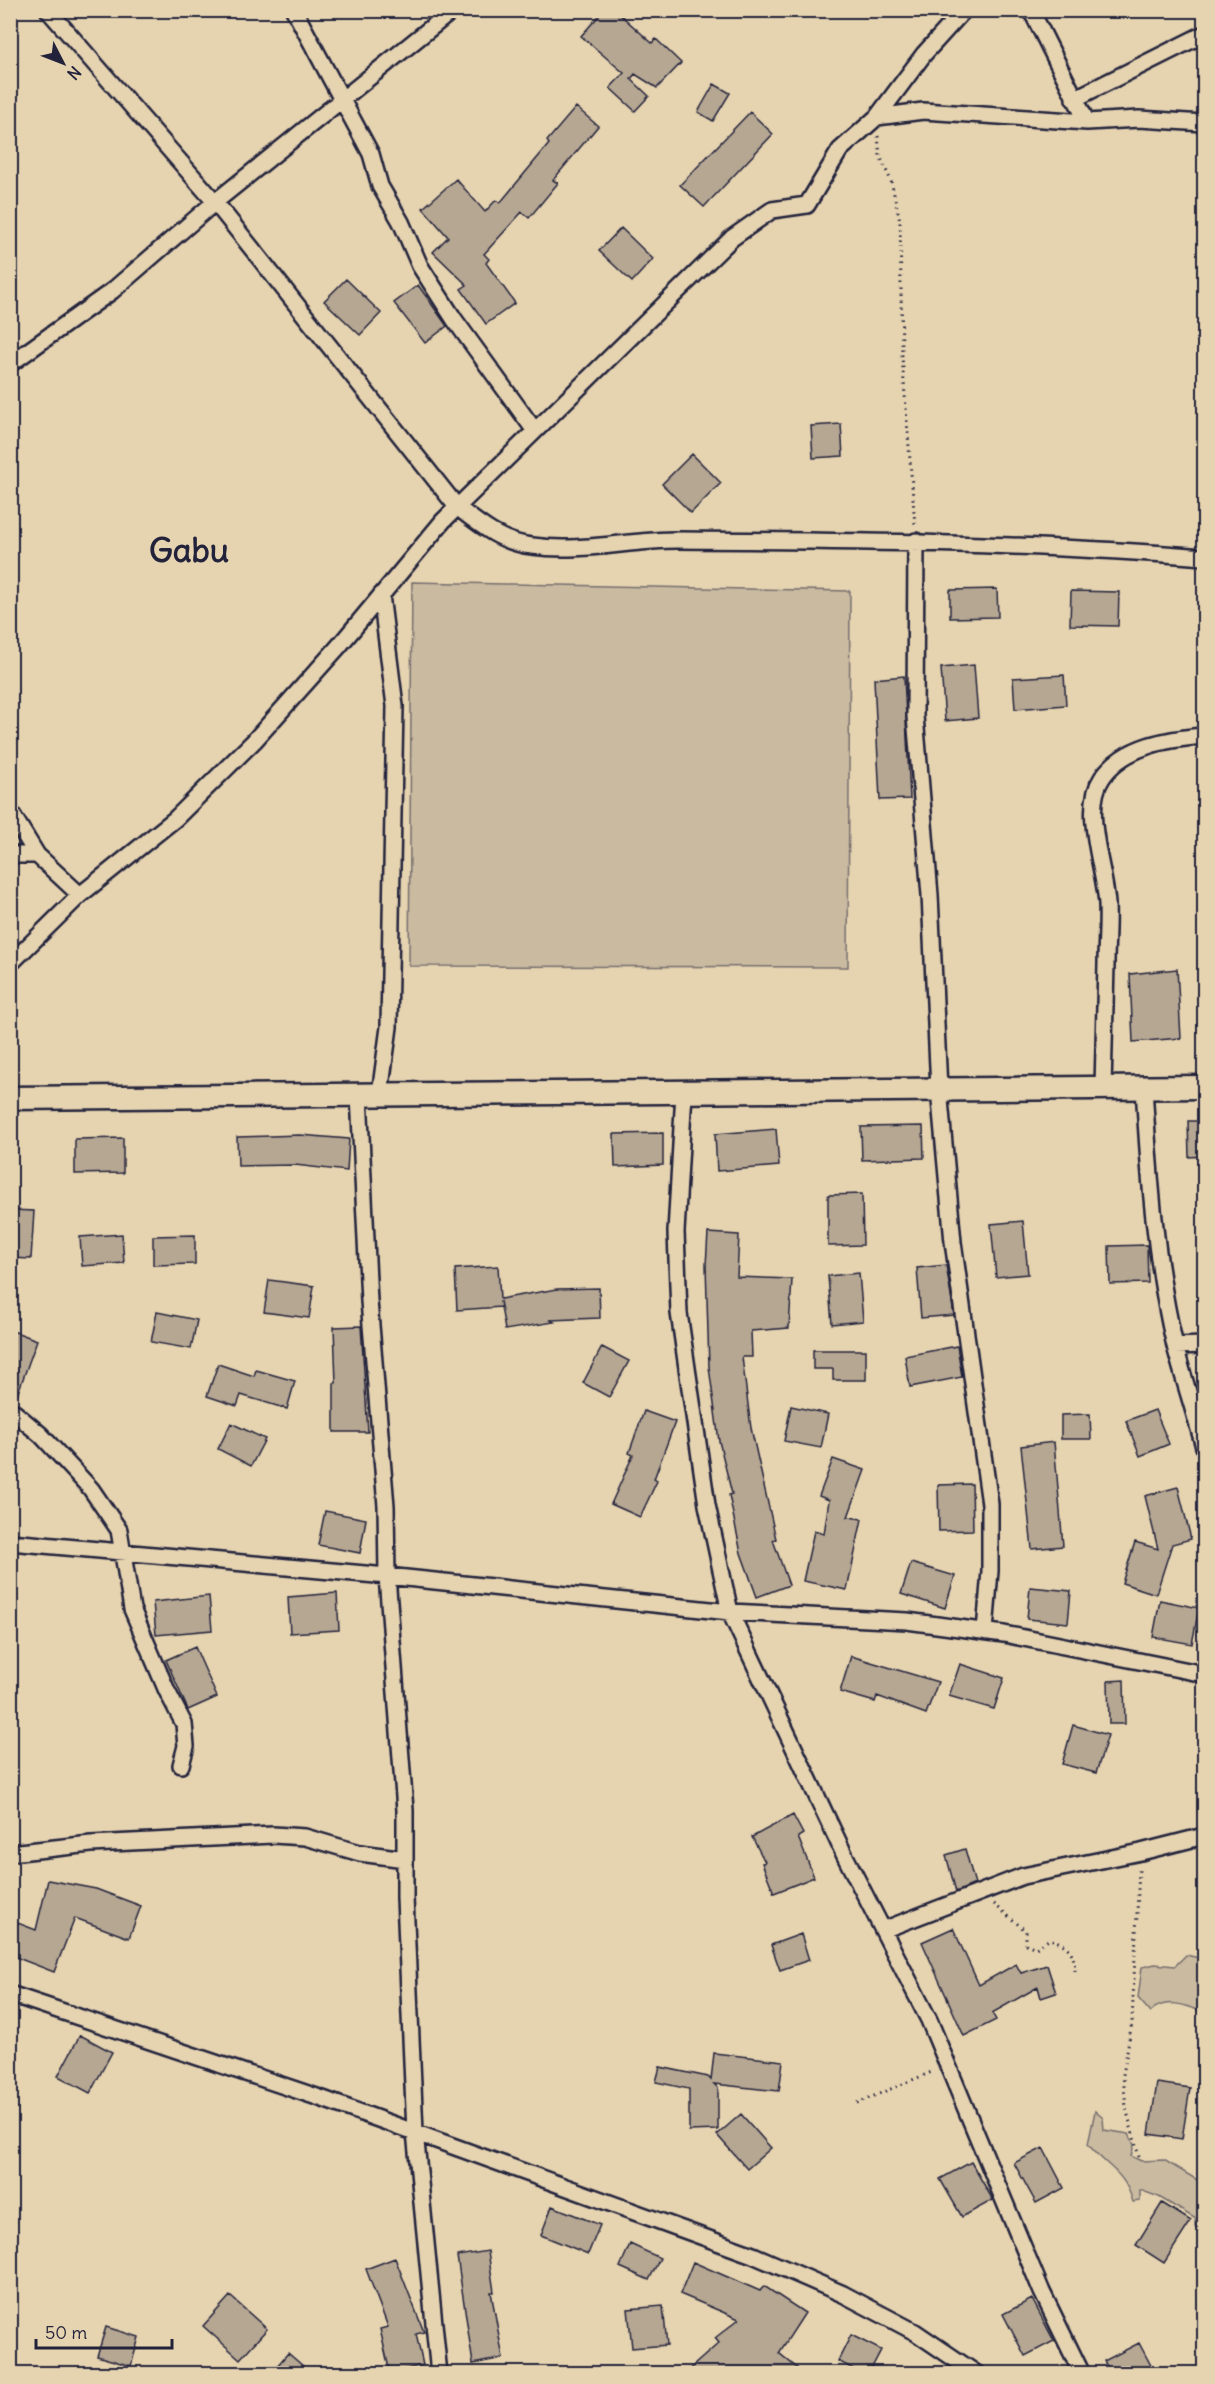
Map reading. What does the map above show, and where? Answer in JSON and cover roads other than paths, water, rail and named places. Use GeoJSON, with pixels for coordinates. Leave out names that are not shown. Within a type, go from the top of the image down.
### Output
{"type":"FeatureCollection","features":[{"type":"Feature","properties":{"kind":"main road"},"geometry":{"type":"LineString","coordinates":[[10,1098],[1204,1087]]}},
{"type":"Feature","properties":{"kind":"street"},"geometry":{"type":"LineString","coordinates":[[48,10],[215,202],[457,507],[489,531],[508,541],[532,546],[587,548],[674,540],[916,542],[1204,556]]}},
{"type":"Feature","properties":{"kind":"street"},"geometry":{"type":"LineString","coordinates":[[294,10],[340,100],[371,154],[380,186],[401,222],[420,266],[454,319],[535,431]]}},
{"type":"Feature","properties":{"kind":"street"},"geometry":{"type":"LineString","coordinates":[[10,364],[112,291],[215,202],[453,10]]}},
{"type":"Feature","properties":{"kind":"street"},"geometry":{"type":"LineString","coordinates":[[10,964],[80,895],[175,819],[238,757],[457,507],[732,238],[772,210],[807,205],[840,150],[877,117],[924,54],[964,10]]}},
{"type":"Feature","properties":{"kind":"street"},"geometry":{"type":"LineString","coordinates":[[1030,10],[1087,122]]}},
{"type":"Feature","properties":{"kind":"street"},"geometry":{"type":"LineString","coordinates":[[1074,99],[1204,34]]}},
{"type":"Feature","properties":{"kind":"street"},"geometry":{"type":"LineString","coordinates":[[877,117],[923,111],[1087,122],[1139,119],[1204,123]]}},
{"type":"Feature","properties":{"kind":"street"},"geometry":{"type":"LineString","coordinates":[[916,542],[915,716],[930,895],[939,1089],[952,1242],[990,1504],[990,1571],[985,1631]]}},
{"type":"Feature","properties":{"kind":"street"},"geometry":{"type":"LineString","coordinates":[[381,595],[395,706],[389,1027],[370,1095],[369,1300],[386,1506],[387,1576],[405,1810],[415,2132],[439,2373]]}},
{"type":"Feature","properties":{"kind":"street"},"geometry":{"type":"LineString","coordinates":[[1103,1088],[1107,904],[1094,823],[1095,794],[1102,778],[1115,764],[1133,752],[1166,739],[1204,736]]}},
{"type":"Feature","properties":{"kind":"street"},"geometry":{"type":"LineString","coordinates":[[10,811],[38,855],[80,895]]}},
{"type":"Feature","properties":{"kind":"street"},"geometry":{"type":"LineString","coordinates":[[10,855],[38,855]]}},
{"type":"Feature","properties":{"kind":"street"},"geometry":{"type":"LineString","coordinates":[[1144,1087],[1148,1159],[1160,1257],[1175,1346],[1204,1447]]}},
{"type":"Feature","properties":{"kind":"street"},"geometry":{"type":"LineString","coordinates":[[684,1092],[675,1232],[679,1313],[707,1505],[730,1612],[845,1856],[929,2020],[1059,2331],[1082,2373]]}},
{"type":"Feature","properties":{"kind":"street"},"geometry":{"type":"LineString","coordinates":[[1175,1346],[1204,1346]]}},
{"type":"Feature","properties":{"kind":"street"},"geometry":{"type":"LineString","coordinates":[[10,1409],[41,1435],[91,1489],[120,1530],[132,1609],[167,1691],[184,1724],[186,1746],[181,1765]]}},
{"type":"Feature","properties":{"kind":"street"},"geometry":{"type":"LineString","coordinates":[[10,1542],[124,1550],[730,1612],[907,1621],[985,1631],[1204,1674]]}},
{"type":"Feature","properties":{"kind":"street"},"geometry":{"type":"LineString","coordinates":[[10,1853],[92,1844],[273,1835],[305,1837],[360,1853],[405,1859]]}},
{"type":"Feature","properties":{"kind":"street"},"geometry":{"type":"LineString","coordinates":[[883,1930],[978,1891],[1023,1876],[1141,1852],[1204,1836]]}},
{"type":"Feature","properties":{"kind":"street"},"geometry":{"type":"LineString","coordinates":[[10,1994],[415,2132],[753,2255],[843,2294],[915,2332],[977,2373]]}},
{"type":"Feature","properties":{"kind":"district","name":"Gabu"},"geometry":{"type":"Point","coordinates":[189,550]}}]}
